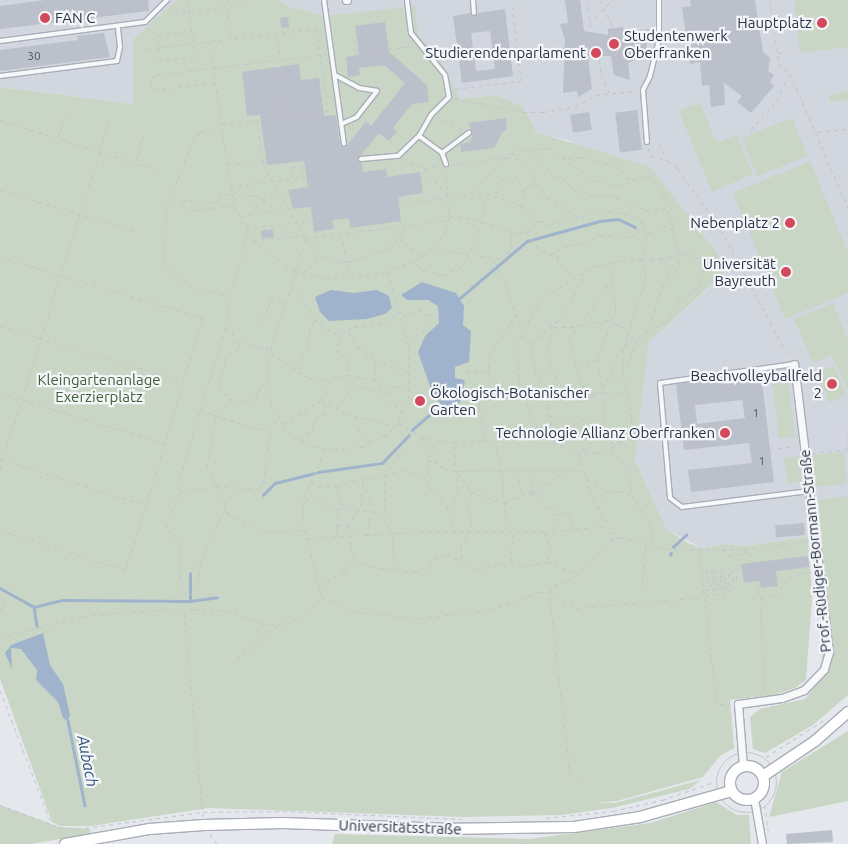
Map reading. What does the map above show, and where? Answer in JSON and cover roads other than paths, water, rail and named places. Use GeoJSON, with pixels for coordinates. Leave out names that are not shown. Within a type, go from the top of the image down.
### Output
{"type":"FeatureCollection","features":[{"type":"Feature","properties":{"kind":"main road"},"geometry":{"type":"LineString","coordinates":[[763,776],[814,741],[848,712]]}},
{"type":"Feature","properties":{"kind":"main road"},"geometry":{"type":"LineString","coordinates":[[743,766],[753,766],[763,776],[764,786],[754,798],[739,798],[731,790],[731,775],[743,766]]}},
{"type":"Feature","properties":{"kind":"main road","name":"Universitätsstraße"},"geometry":{"type":"LineString","coordinates":[[65,844],[149,829],[283,822],[443,829],[574,826],[640,817],[731,790]]}},
{"type":"Feature","properties":{"kind":"street","name":"Prof.-Rüdiger-Bormann-Straße"},"geometry":{"type":"LineString","coordinates":[[743,766],[738,704],[793,695],[804,690],[824,669],[829,652],[794,364]]}},
{"type":"Feature","properties":{"kind":"street"},"geometry":{"type":"LineString","coordinates":[[754,798],[762,844]]}},
{"type":"Feature","properties":{"kind":"lane"},"geometry":{"type":"LineString","coordinates":[[0,41],[118,28],[145,22],[167,0]]}},
{"type":"Feature","properties":{"kind":"lane"},"geometry":{"type":"LineString","coordinates":[[324,0],[344,144]]}},
{"type":"Feature","properties":{"kind":"lane"},"geometry":{"type":"LineString","coordinates":[[362,159],[398,156],[418,136],[431,115],[449,97],[449,88],[438,66],[411,34],[407,0]]}},
{"type":"Feature","properties":{"kind":"lane"},"geometry":{"type":"LineString","coordinates":[[473,0],[474,13]]}},
{"type":"Feature","properties":{"kind":"lane"},"geometry":{"type":"LineString","coordinates":[[647,142],[643,90],[650,76],[659,41],[659,0]]}},
{"type":"Feature","properties":{"kind":"lane"},"geometry":{"type":"LineString","coordinates":[[0,76],[117,61],[120,47],[118,28]]}},
{"type":"Feature","properties":{"kind":"lane"},"geometry":{"type":"LineString","coordinates":[[335,75],[359,88],[377,91],[357,117],[341,124]]}},
{"type":"Feature","properties":{"kind":"lane"},"geometry":{"type":"LineString","coordinates":[[442,153],[469,133]]}},
{"type":"Feature","properties":{"kind":"lane"},"geometry":{"type":"LineString","coordinates":[[418,136],[442,153],[446,164]]}},
{"type":"Feature","properties":{"kind":"lane"},"geometry":{"type":"LineString","coordinates":[[794,364],[660,383],[670,498],[682,507],[809,492]]}},
{"type":"Feature","properties":{"kind":"water"},"geometry":{"type":"Polygon","coordinates":[[[422,282],[456,293],[464,306],[463,325],[471,331],[469,362],[455,367],[455,378],[465,380],[462,396],[460,403],[451,408],[441,405],[431,389],[418,352],[425,336],[439,323],[438,306],[428,300],[407,300],[401,295],[422,282]]]}},
{"type":"Feature","properties":{"kind":"water"},"geometry":{"type":"Polygon","coordinates":[[[331,290],[354,293],[377,290],[389,296],[392,308],[385,314],[367,319],[329,321],[320,312],[315,297],[331,290]]]}},
{"type":"Feature","properties":{"kind":"water"},"geometry":{"type":"Polygon","coordinates":[[[43,633],[50,665],[63,684],[70,715],[68,721],[63,718],[58,702],[36,680],[37,670],[21,649],[11,648],[12,669],[5,653],[11,645],[43,633]]]}},
{"type":"Feature","properties":{"kind":"waterway"},"geometry":{"type":"LineString","coordinates":[[460,298],[527,241],[600,221],[618,219],[635,227]]}},
{"type":"Feature","properties":{"kind":"waterway"},"geometry":{"type":"LineString","coordinates":[[412,430],[441,405]]}},
{"type":"Feature","properties":{"kind":"waterway"},"geometry":{"type":"LineString","coordinates":[[318,472],[382,463],[409,435]]}},
{"type":"Feature","properties":{"kind":"waterway"},"geometry":{"type":"LineString","coordinates":[[263,495],[275,483],[315,473]]}},
{"type":"Feature","properties":{"kind":"waterway"},"geometry":{"type":"LineString","coordinates":[[673,547],[686,535]]}},
{"type":"Feature","properties":{"kind":"waterway"},"geometry":{"type":"LineString","coordinates":[[34,607],[63,600],[190,601],[190,574]]}},
{"type":"Feature","properties":{"kind":"waterway","name":"Aubach"},"geometry":{"type":"LineString","coordinates":[[0,588],[34,607],[37,626]]}},
{"type":"Feature","properties":{"kind":"waterway"},"geometry":{"type":"LineString","coordinates":[[190,601],[217,597]]}},
{"type":"Feature","properties":{"kind":"waterway","name":"Aubach"},"geometry":{"type":"LineString","coordinates":[[68,721],[85,805]]}},
{"type":"Feature","properties":{"kind":"place","name":"FAN C"},"geometry":{"type":"Point","coordinates":[45,18]}},
{"type":"Feature","properties":{"kind":"place","name":"Hauptplatz"},"geometry":{"type":"Point","coordinates":[822,23]}},
{"type":"Feature","properties":{"kind":"place","name":"Studentenwerk Oberfranken"},"geometry":{"type":"Point","coordinates":[614,44]}},
{"type":"Feature","properties":{"kind":"place","name":"Studierendenparlament"},"geometry":{"type":"Point","coordinates":[596,53]}},
{"type":"Feature","properties":{"kind":"place","name":"Nebenplatz 2"},"geometry":{"type":"Point","coordinates":[790,223]}},
{"type":"Feature","properties":{"kind":"place","name":"Universität Bayreuth"},"geometry":{"type":"Point","coordinates":[786,272]}},
{"type":"Feature","properties":{"kind":"place","name":"Beachvolleyballfeld 2"},"geometry":{"type":"Point","coordinates":[832,384]}},
{"type":"Feature","properties":{"kind":"place","name":"Ökologisch-Botanischer Garten"},"geometry":{"type":"Point","coordinates":[420,401]}},
{"type":"Feature","properties":{"kind":"place","name":"Technologie Allianz Oberfranken"},"geometry":{"type":"Point","coordinates":[725,433]}},
{"type":"Feature","properties":{"kind":"park label","name":"Kleingartenanlage Exerzierplatz"},"geometry":{"type":"Point","coordinates":[99,388]}}]}
